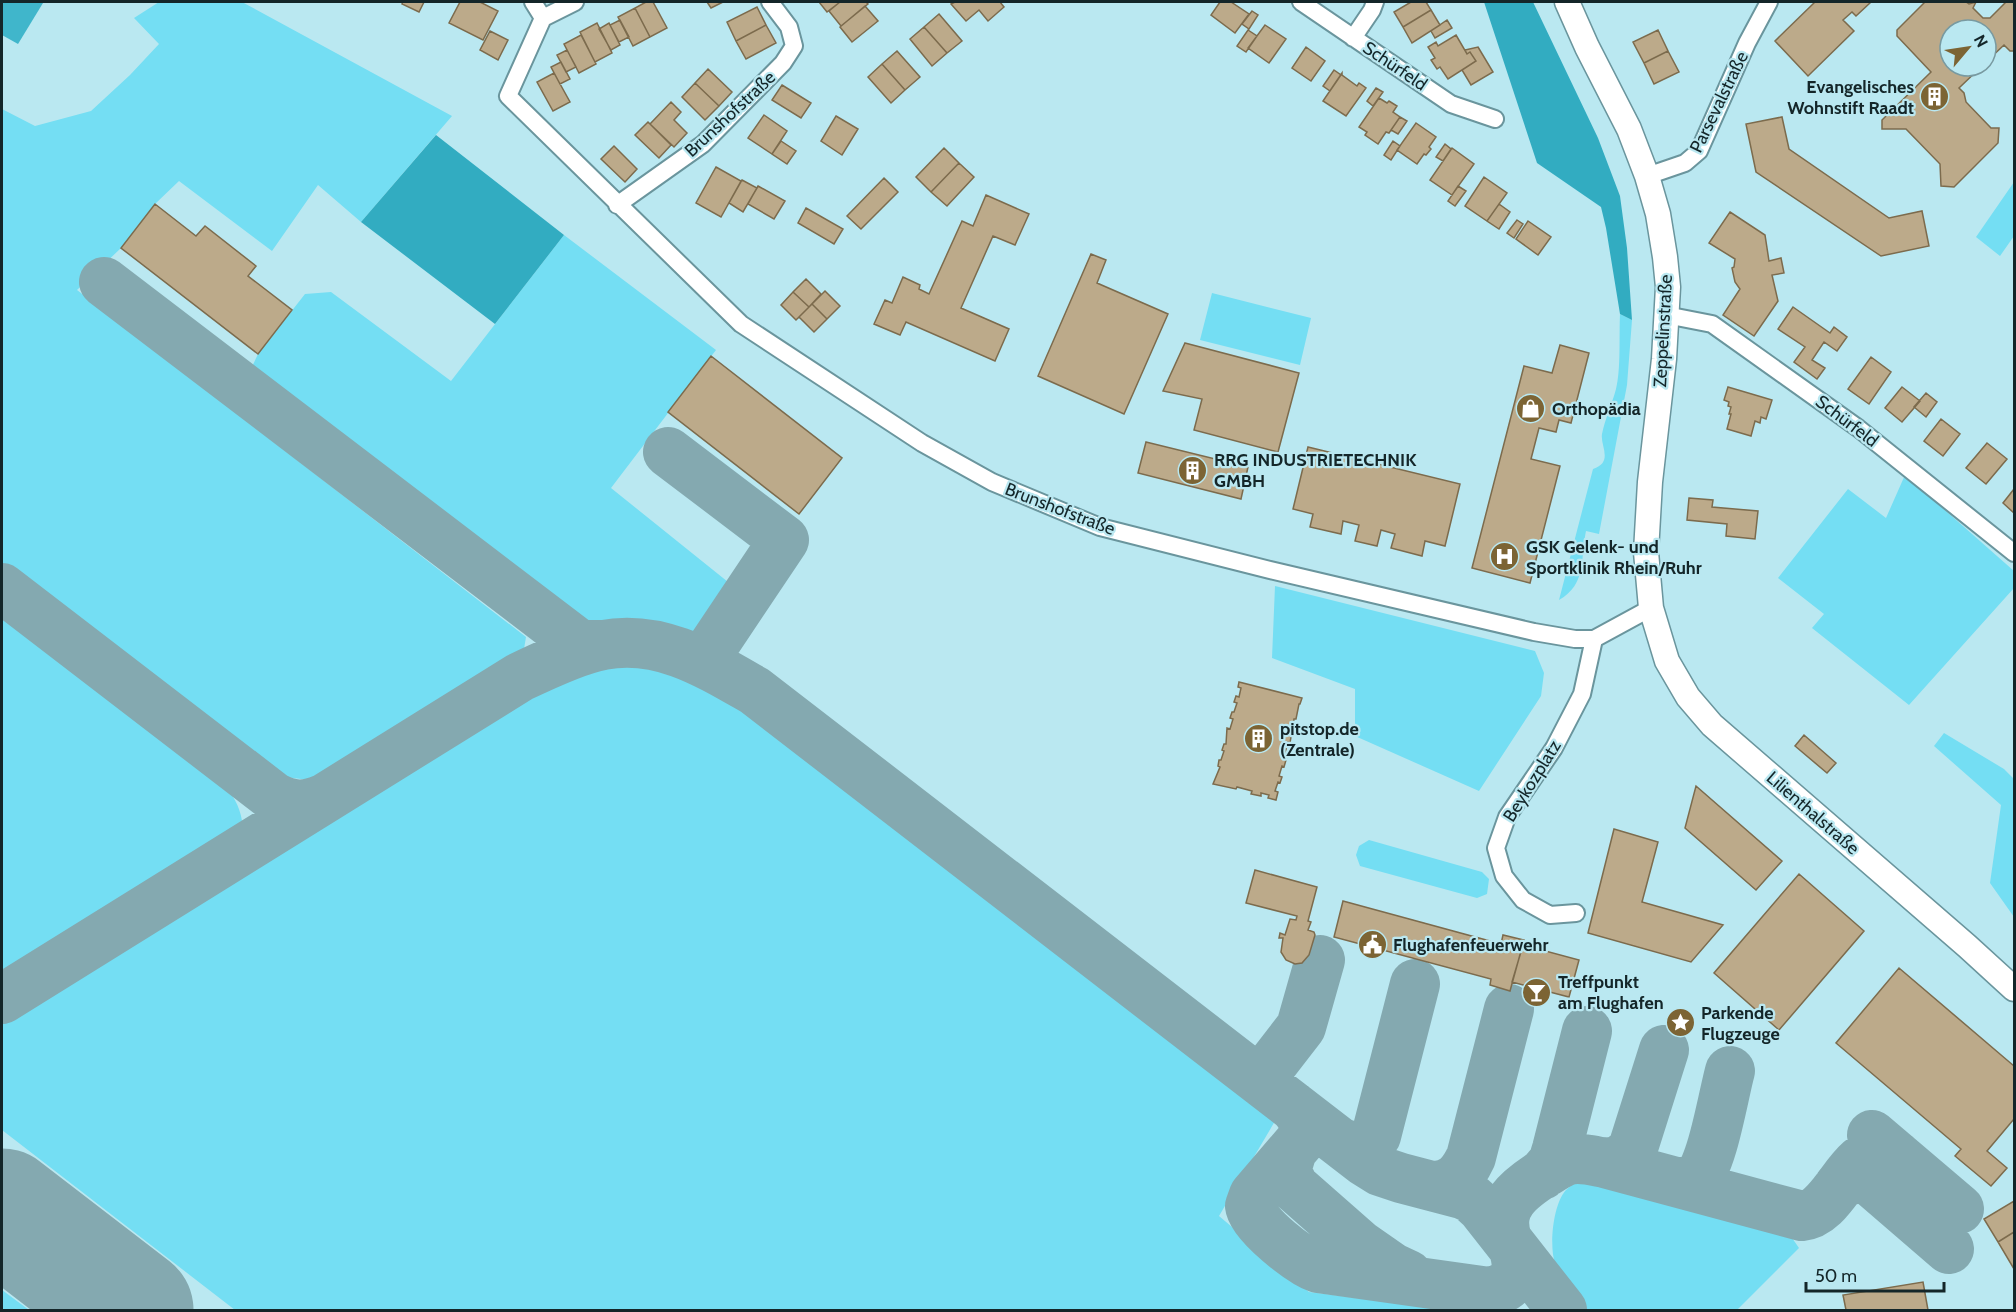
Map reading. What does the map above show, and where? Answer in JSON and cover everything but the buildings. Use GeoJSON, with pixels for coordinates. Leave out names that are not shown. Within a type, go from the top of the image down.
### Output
{"type":"FeatureCollection","features":[{"type":"Feature","properties":{"kind":"main road","name":"Zeppelinstraße"},"geometry":{"type":"LineString","coordinates":[[1567,2],[1629,129],[1647,176],[1658,214],[1665,257],[1668,287],[1664,359],[1650,482],[1646,552],[1651,608]]}},
{"type":"Feature","properties":{"kind":"main road","name":"Lilienthalstraße"},"geometry":{"type":"LineString","coordinates":[[1651,608],[1667,661],[1688,697],[1712,725],[2014,989]]}},
{"type":"Feature","properties":{"kind":"street"},"geometry":{"type":"LineString","coordinates":[[532,2],[543,18],[575,2]]}},
{"type":"Feature","properties":{"kind":"street","name":"Brunshofstraße"},"geometry":{"type":"LineString","coordinates":[[617,205],[703,144],[783,63],[794,46],[789,27],[770,2]]}},
{"type":"Feature","properties":{"kind":"street","name":"Schürfeld"},"geometry":{"type":"LineString","coordinates":[[1300,2],[1451,104],[1495,119]]}},
{"type":"Feature","properties":{"kind":"street"},"geometry":{"type":"LineString","coordinates":[[1353,38],[1375,2]]}},
{"type":"Feature","properties":{"kind":"street","name":"Parsevalstraße"},"geometry":{"type":"LineString","coordinates":[[1647,176],[1685,163],[1699,151],[1747,43],[1769,2]]}},
{"type":"Feature","properties":{"kind":"street","name":"Brunshofstraße"},"geometry":{"type":"LineString","coordinates":[[543,18],[508,96],[741,324],[922,443],[992,482],[1100,527],[1270,570],[1530,631],[1575,639],[1594,639]]}},
{"type":"Feature","properties":{"kind":"street","name":"Schürfeld"},"geometry":{"type":"LineString","coordinates":[[1666,315],[1712,324],[1858,428],[2014,554]]}},
{"type":"Feature","properties":{"kind":"street"},"geometry":{"type":"LineString","coordinates":[[1594,639],[1651,608]]}},
{"type":"Feature","properties":{"kind":"street","name":"Beykozplatz"},"geometry":{"type":"LineString","coordinates":[[1576,913],[1550,915],[1523,900],[1504,876],[1496,848],[1507,817],[1554,748],[1582,694],[1594,639]]}},
{"type":"Feature","properties":{"kind":"shaded area"},"geometry":{"type":"Polygon","coordinates":[[[2,2],[43,3],[18,44],[2,35],[2,2]]]}},
{"type":"Feature","properties":{"kind":"shaded area"},"geometry":{"type":"Polygon","coordinates":[[[159,2],[242,2],[452,116],[361,222],[318,185],[272,251],[179,181],[155,204],[121,248],[77,290],[526,637],[523,655],[317,781],[277,776],[2,564],[2,109],[35,126],[91,111],[159,44],[134,18],[159,2]]]}},
{"type":"Feature","properties":{"kind":"shaded area"},"geometry":{"type":"Polygon","coordinates":[[[1484,2],[1533,2],[1598,138],[1620,196],[1627,248],[1632,320],[1620,314],[1601,207],[1537,163],[1484,2]]]}},
{"type":"Feature","properties":{"kind":"shaded area"},"geometry":{"type":"Polygon","coordinates":[[[436,135],[564,235],[495,324],[361,222],[436,135]]]}},
{"type":"Feature","properties":{"kind":"shaded area"},"geometry":{"type":"Polygon","coordinates":[[[2014,182],[2014,236],[2000,256],[1976,237],[2014,182]]]}},
{"type":"Feature","properties":{"kind":"shaded area"},"geometry":{"type":"Polygon","coordinates":[[[564,235],[716,350],[611,488],[728,582],[694,631],[677,635],[578,621],[251,369],[258,354],[305,294],[331,292],[451,381],[564,235]]]}},
{"type":"Feature","properties":{"kind":"shaded area"},"geometry":{"type":"Polygon","coordinates":[[[1212,293],[1311,318],[1300,365],[1200,340],[1212,293]]]}},
{"type":"Feature","properties":{"kind":"shaded area"},"geometry":{"type":"Polygon","coordinates":[[[1620,314],[1632,320],[1627,385],[1599,534],[1586,531],[1578,579],[1568,594],[1559,600],[1593,469],[1599,466],[1605,458],[1602,434],[1618,381],[1620,314]]]}},
{"type":"Feature","properties":{"kind":"shaded area"},"geometry":{"type":"Polygon","coordinates":[[[1905,475],[2014,571],[2014,588],[1909,705],[1812,628],[1824,614],[1778,578],[1848,489],[1886,518],[1905,475]]]}},
{"type":"Feature","properties":{"kind":"shaded area"},"geometry":{"type":"Polygon","coordinates":[[[1275,586],[1535,651],[1544,673],[1541,696],[1479,791],[1355,736],[1355,689],[1272,658],[1275,586]]]}},
{"type":"Feature","properties":{"kind":"shaded area"},"geometry":{"type":"Polygon","coordinates":[[[2,614],[225,786],[237,805],[243,827],[2,978],[2,614]]]}},
{"type":"Feature","properties":{"kind":"shaded area"},"geometry":{"type":"Polygon","coordinates":[[[628,662],[683,673],[743,704],[1278,1116],[1219,1216],[1309,1292],[1452,1310],[235,1310],[2,1130],[2,1018],[519,703],[591,672],[628,662]]]}},
{"type":"Feature","properties":{"kind":"shaded area"},"geometry":{"type":"Polygon","coordinates":[[[1944,733],[2004,769],[2014,779],[2014,917],[1990,883],[2001,805],[1934,746],[1944,733]]]}},
{"type":"Feature","properties":{"kind":"shaded area"},"geometry":{"type":"Polygon","coordinates":[[[1369,840],[1482,872],[1489,879],[1487,894],[1477,898],[1360,866],[1356,855],[1359,846],[1369,840]]]}},
{"type":"Feature","properties":{"kind":"shaded area"},"geometry":{"type":"Polygon","coordinates":[[[1591,1178],[1781,1230],[1790,1235],[1799,1248],[1737,1310],[1586,1310],[1568,1288],[1558,1270],[1553,1256],[1552,1236],[1558,1205],[1566,1190],[1578,1182],[1591,1178]]]}},
{"type":"Feature","properties":{"kind":"shaded area"},"geometry":{"type":"Polygon","coordinates":[[[2,1290],[29,1310],[2,1310],[2,1290]]]}},
{"type":"Feature","properties":{"kind":"taxiway"},"geometry":{"type":"LineString","coordinates":[[104,282],[576,642],[601,645]]}},
{"type":"Feature","properties":{"kind":"taxiway"},"geometry":{"type":"LineString","coordinates":[[668,452],[784,540],[703,661]]}},
{"type":"Feature","properties":{"kind":"taxiway"},"geometry":{"type":"LineString","coordinates":[[2,588],[274,797],[298,804],[323,799]]}},
{"type":"Feature","properties":{"kind":"taxiway"},"geometry":{"type":"LineString","coordinates":[[2,999],[520,677],[593,647],[624,643],[644,644],[683,654],[755,691],[1364,1161],[1380,1171],[1471,1198],[1482,1208],[1562,1310]]}},
{"type":"Feature","properties":{"kind":"taxiway"},"geometry":{"type":"LineString","coordinates":[[1260,1080],[1301,1027],[1320,960]]}},
{"type":"Feature","properties":{"kind":"taxiway"},"geometry":{"type":"LineString","coordinates":[[1342,1143],[1360,1146],[1376,1136],[1415,984]]}},
{"type":"Feature","properties":{"kind":"taxiway"},"geometry":{"type":"LineString","coordinates":[[1435,1186],[1453,1181],[1465,1169],[1471,1157],[1509,1009]]}},
{"type":"Feature","properties":{"kind":"taxiway"},"geometry":{"type":"LineString","coordinates":[[1542,1175],[1553,1162],[1587,1031]]}},
{"type":"Feature","properties":{"kind":"taxiway"},"geometry":{"type":"LineString","coordinates":[[1605,1163],[1618,1161],[1632,1151],[1664,1050]]}},
{"type":"Feature","properties":{"kind":"taxiway"},"geometry":{"type":"LineString","coordinates":[[1679,1182],[1697,1178],[1708,1159],[1730,1071]]}},
{"type":"Feature","properties":{"kind":"taxiway"},"geometry":{"type":"LineString","coordinates":[[1293,1106],[1303,1121],[1302,1139],[1254,1195],[1250,1206],[1253,1214],[1268,1232],[1300,1258],[1318,1268],[1489,1292],[1505,1287],[1514,1277],[1517,1264],[1513,1248]]}},
{"type":"Feature","properties":{"kind":"taxiway"},"geometry":{"type":"LineString","coordinates":[[1872,1135],[1959,1209]]}},
{"type":"Feature","properties":{"kind":"taxiway"},"geometry":{"type":"LineString","coordinates":[[1507,1239],[1504,1227],[1507,1208],[1518,1192],[1535,1179],[1569,1160],[1583,1159],[1605,1163],[1802,1216],[1814,1212],[1824,1204],[1861,1160],[1872,1154],[1884,1152],[1897,1156]]}},
{"type":"Feature","properties":{"kind":"taxiway"},"geometry":{"type":"LineString","coordinates":[[1291,1154],[1286,1171],[1294,1187],[1360,1245],[1393,1268],[1408,1275]]}},
{"type":"Feature","properties":{"kind":"taxiway"},"geometry":{"type":"LineString","coordinates":[[1839,1186],[1853,1179],[1869,1180],[1949,1249]]}},
{"type":"Feature","properties":{"kind":"runway"},"geometry":{"type":"LineString","coordinates":[[2,1210],[132,1310]]}},
{"type":"Feature","properties":{"kind":"place","name":"Evangelisches Wohnstift Raadt"},"geometry":{"type":"Point","coordinates":[1935,97]}},
{"type":"Feature","properties":{"kind":"place","name":"Orthopädia"},"geometry":{"type":"Point","coordinates":[1531,409]}},
{"type":"Feature","properties":{"kind":"place","name":"RRG INDUSTRIETECHNIK GMBH"},"geometry":{"type":"Point","coordinates":[1193,470]}},
{"type":"Feature","properties":{"kind":"place","name":"GSK Gelenk- und Sportklinik Rhein/Ruhr"},"geometry":{"type":"Point","coordinates":[1505,557]}},
{"type":"Feature","properties":{"kind":"place","name":"pitstop.de (Zentrale)"},"geometry":{"type":"Point","coordinates":[1259,739]}},
{"type":"Feature","properties":{"kind":"place","name":"Flughafenfeuerwehr"},"geometry":{"type":"Point","coordinates":[1372,945]}},
{"type":"Feature","properties":{"kind":"place","name":"Treffpunkt am Flughafen"},"geometry":{"type":"Point","coordinates":[1537,992]}},
{"type":"Feature","properties":{"kind":"place","name":"Parkende Flugzeuge"},"geometry":{"type":"Point","coordinates":[1680,1023]}}]}
